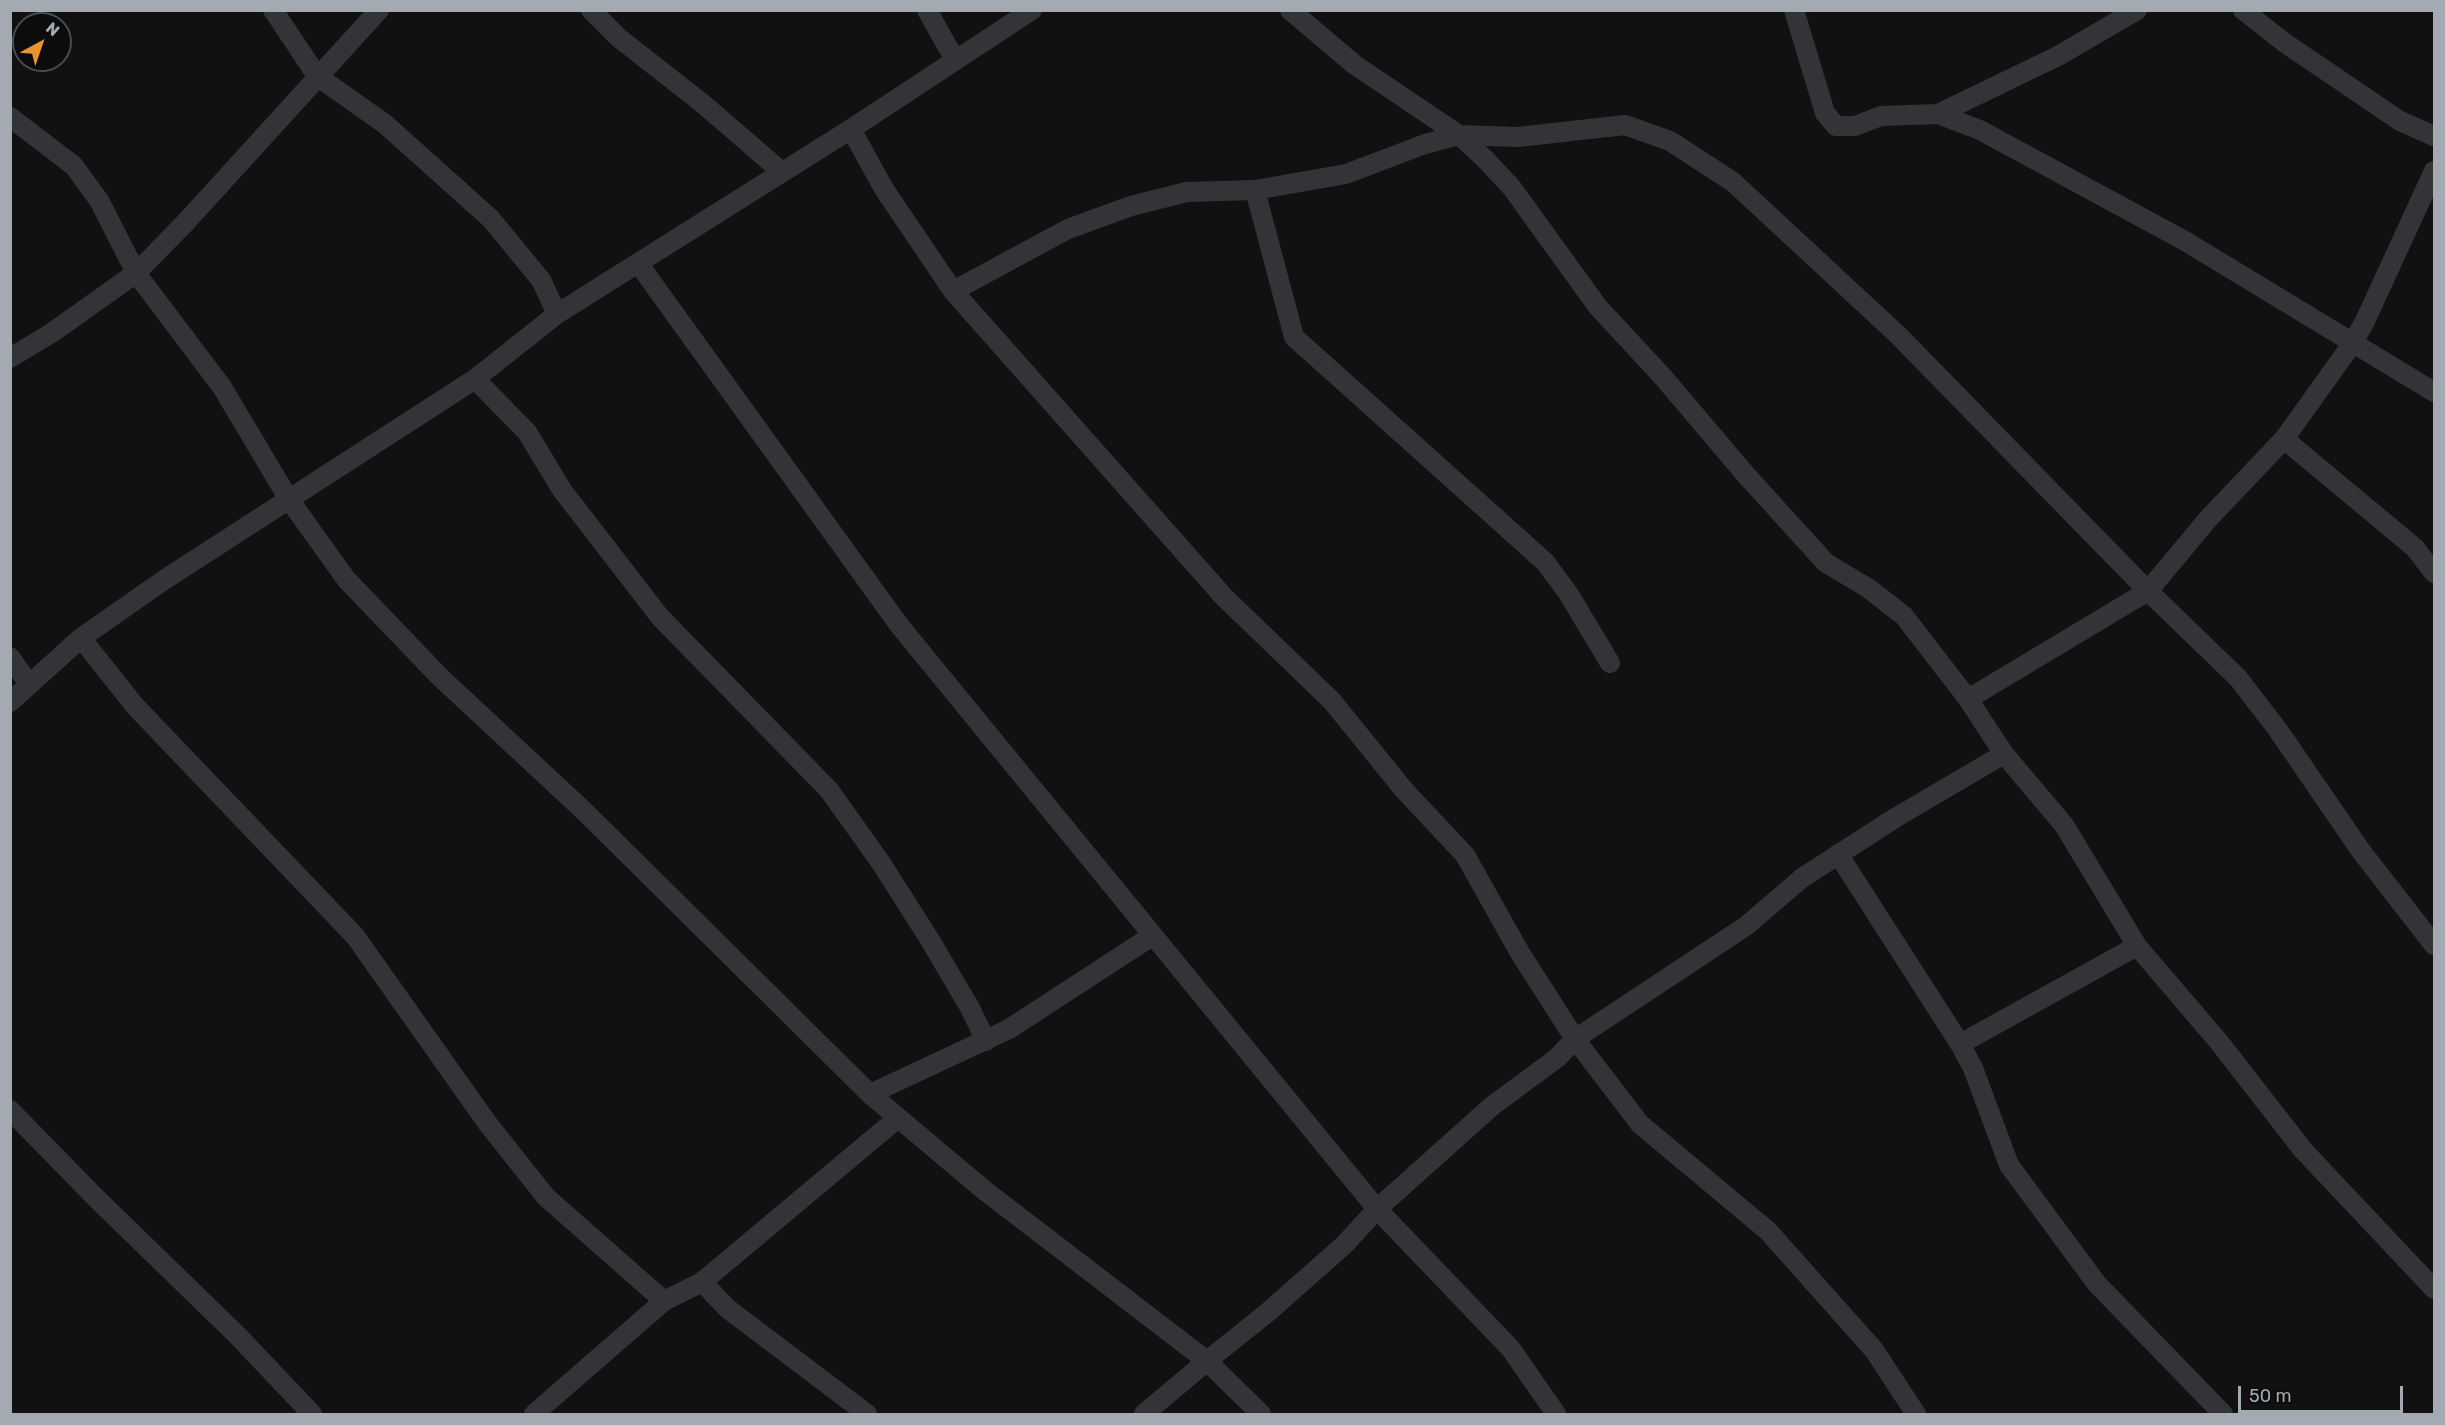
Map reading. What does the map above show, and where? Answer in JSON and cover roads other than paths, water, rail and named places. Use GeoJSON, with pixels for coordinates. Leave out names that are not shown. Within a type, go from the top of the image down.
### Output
{"type":"FeatureCollection","features":[{"type":"Feature","properties":{"kind":"street"},"geometry":{"type":"LineString","coordinates":[[273,10],[317,76],[385,124],[491,219],[541,280],[557,314]]}},
{"type":"Feature","properties":{"kind":"street"},"geometry":{"type":"LineString","coordinates":[[10,358],[53,332],[136,273],[185,223],[379,10]]}},
{"type":"Feature","properties":{"kind":"street"},"geometry":{"type":"LineString","coordinates":[[591,10],[619,38],[702,103],[782,172]]}},
{"type":"Feature","properties":{"kind":"street"},"geometry":{"type":"LineString","coordinates":[[927,10],[955,60]]}},
{"type":"Feature","properties":{"kind":"street"},"geometry":{"type":"LineString","coordinates":[[10,702],[81,638],[164,580],[475,379],[557,314],[852,129],[1032,10]]}},
{"type":"Feature","properties":{"kind":"street"},"geometry":{"type":"LineString","coordinates":[[1290,10],[1355,65],[1459,135],[1486,160],[1512,188],[1598,307],[1663,376],[1754,484],[1826,563],[1868,588],[1904,616],[1968,699],[2004,754],[2064,825],[2137,946],[2219,1042],[2302,1150],[2434,1289]]}},
{"type":"Feature","properties":{"kind":"street"},"geometry":{"type":"LineString","coordinates":[[1794,10],[1825,113],[1836,126],[1855,126],[1881,116],[1938,114],[1980,130],[2185,241],[2434,392]]}},
{"type":"Feature","properties":{"kind":"street"},"geometry":{"type":"LineString","coordinates":[[1938,114],[2058,56],[2137,10]]}},
{"type":"Feature","properties":{"kind":"street"},"geometry":{"type":"LineString","coordinates":[[2243,10],[2285,43],[2400,121],[2434,136]]}},
{"type":"Feature","properties":{"kind":"street"},"geometry":{"type":"LineString","coordinates":[[10,117],[74,166],[100,202],[136,273],[222,387],[288,498],[346,579],[439,676],[585,812],[870,1094],[984,1190],[1207,1361],[1261,1414]]}},
{"type":"Feature","properties":{"kind":"street"},"geometry":{"type":"LineString","coordinates":[[953,291],[1068,229],[1131,206],[1187,192],[1255,190],[1346,174],[1425,144],[1459,135],[1518,137],[1625,125],[1670,141],[1734,182],[1898,335],[2148,591],[2238,678],[2278,730],[2361,851],[2434,945]]}},
{"type":"Feature","properties":{"kind":"street"},"geometry":{"type":"LineString","coordinates":[[852,129],[884,189],[953,291],[1224,597],[1332,701],[1404,789],[1465,855],[1520,952],[1575,1039],[1640,1124],[1768,1231],[1874,1350],[1916,1414]]}},
{"type":"Feature","properties":{"kind":"street"},"geometry":{"type":"LineString","coordinates":[[1968,699],[2148,591],[2208,519],[2284,439],[2352,344],[2365,321],[2434,171]]}},
{"type":"Feature","properties":{"kind":"street"},"geometry":{"type":"LineString","coordinates":[[1255,190],[1294,337],[1545,562],[1568,593],[1610,663]]}},
{"type":"Feature","properties":{"kind":"street"},"geometry":{"type":"LineString","coordinates":[[638,263],[899,625],[1377,1209],[1511,1349],[1556,1414]]}},
{"type":"Feature","properties":{"kind":"street"},"geometry":{"type":"LineString","coordinates":[[475,379],[527,432],[562,490],[660,617],[829,790],[881,863],[930,940],[970,1008],[986,1041]]}},
{"type":"Feature","properties":{"kind":"street"},"geometry":{"type":"LineString","coordinates":[[2284,439],[2415,548],[2434,573]]}},
{"type":"Feature","properties":{"kind":"street"},"geometry":{"type":"LineString","coordinates":[[81,638],[135,706],[355,936],[488,1124],[546,1197],[664,1301]]}},
{"type":"Feature","properties":{"kind":"street"},"geometry":{"type":"LineString","coordinates":[[10,657],[29,684]]}},
{"type":"Feature","properties":{"kind":"street"},"geometry":{"type":"LineString","coordinates":[[1144,1414],[1336,1253],[1377,1209],[1492,1106],[1557,1058],[1575,1039],[1746,926],[1802,878],[1838,854],[2004,754]]}},
{"type":"Feature","properties":{"kind":"street"},"geometry":{"type":"LineString","coordinates":[[1838,854],[1960,1044],[1972,1068],[2009,1165],[2097,1284],[2223,1414]]}},
{"type":"Feature","properties":{"kind":"street"},"geometry":{"type":"LineString","coordinates":[[870,1094],[1009,1029],[1152,936]]}},
{"type":"Feature","properties":{"kind":"street"},"geometry":{"type":"LineString","coordinates":[[1960,1044],[2137,946]]}},
{"type":"Feature","properties":{"kind":"street"},"geometry":{"type":"LineString","coordinates":[[10,1110],[96,1198],[238,1336],[312,1414]]}},
{"type":"Feature","properties":{"kind":"street"},"geometry":{"type":"LineString","coordinates":[[539,1413],[664,1301],[702,1282],[898,1118]]}},
{"type":"Feature","properties":{"kind":"street"},"geometry":{"type":"LineString","coordinates":[[702,1282],[728,1309],[867,1414]]}}]}
